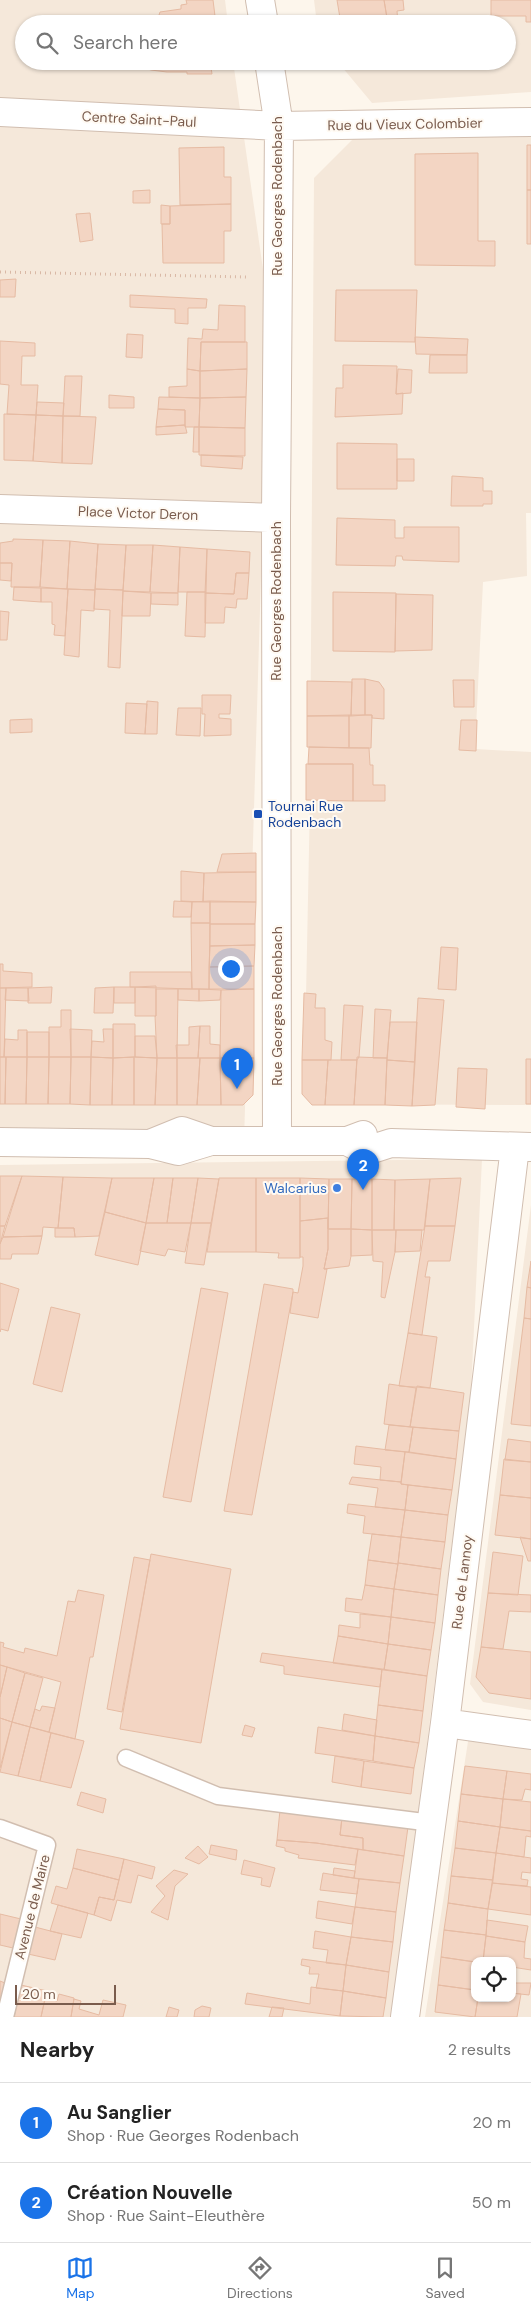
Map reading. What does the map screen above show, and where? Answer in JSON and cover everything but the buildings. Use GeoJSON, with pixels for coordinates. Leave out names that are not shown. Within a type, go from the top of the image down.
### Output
{"type":"FeatureCollection","features":[{"type":"Feature","properties":{"kind":"street"},"geometry":{"type":"LineString","coordinates":[[260,0],[262,15]]}},
{"type":"Feature","properties":{"kind":"street","name":"Rue Georges Rodenbach"},"geometry":{"type":"LineString","coordinates":[[270,70],[278,126],[276,518],[277,1140]]}},
{"type":"Feature","properties":{"kind":"street","name":"Centre Saint-Paul"},"geometry":{"type":"LineString","coordinates":[[0,112],[278,126]]}},
{"type":"Feature","properties":{"kind":"street","name":"Rue du Vieux Colombier"},"geometry":{"type":"LineString","coordinates":[[278,126],[531,122]]}},
{"type":"Feature","properties":{"kind":"street","name":"Place Victor Deron"},"geometry":{"type":"LineString","coordinates":[[0,508],[276,518]]}},
{"type":"Feature","properties":{"kind":"street"},"geometry":{"type":"LineString","coordinates":[[0,1142],[150,1144],[178,1151],[211,1142],[277,1140],[347,1141],[366,1151],[392,1143],[523,1147]]}},
{"type":"Feature","properties":{"kind":"street","name":"Rue de Lannoy"},"geometry":{"type":"LineString","coordinates":[[409,2016],[445,1723],[523,1147]]}},
{"type":"Feature","properties":{"kind":"street"},"geometry":{"type":"LineString","coordinates":[[445,1723],[531,1735]]}},
{"type":"Feature","properties":{"kind":"lane"},"geometry":{"type":"LineString","coordinates":[[126,1758],[218,1796],[432,1823]]}},
{"type":"Feature","properties":{"kind":"lane","name":"Avenue de Maire"},"geometry":{"type":"LineString","coordinates":[[0,1828],[47,1845],[5,2017]]}},
{"type":"Feature","properties":{"kind":"path"},"geometry":{"type":"LineString","coordinates":[[0,272],[278,278]]}},
{"type":"Feature","properties":{"kind":"shaded area"},"geometry":{"type":"Polygon","coordinates":[[[0,0],[225,0],[227,15],[15,15],[15,70],[234,70],[269,311],[244,1141],[0,1142],[0,0]]]}},
{"type":"Feature","properties":{"kind":"shaded area"},"geometry":{"type":"Polygon","coordinates":[[[314,0],[531,0],[531,92],[372,103],[344,70],[516,70],[516,15],[316,15],[314,0]]]}},
{"type":"Feature","properties":{"kind":"shaded area"},"geometry":{"type":"Polygon","coordinates":[[[531,134],[531,513],[526,513],[527,576],[483,582],[475,749],[531,752],[531,1105],[313,1104],[304,1095],[310,800],[314,178],[356,136],[531,134]]]}},
{"type":"Feature","properties":{"kind":"shaded area"},"geometry":{"type":"Polygon","coordinates":[[[482,1159],[471,1391],[393,2017],[0,2017],[0,1165],[482,1159]]]}},
{"type":"Feature","properties":{"kind":"shaded area"},"geometry":{"type":"Polygon","coordinates":[[[531,1205],[531,1710],[483,1702],[470,1684],[531,1205]]]}},
{"type":"Feature","properties":{"kind":"shaded area"},"geometry":{"type":"Polygon","coordinates":[[[472,1716],[531,1727],[531,2017],[425,2017],[472,1716]]]}},
{"type":"Feature","properties":{"kind":"place","name":"Tournai Rue Rodenbach"},"geometry":{"type":"Point","coordinates":[258,814]}},
{"type":"Feature","properties":{"kind":"place","name":"Au Sanglier"},"geometry":{"type":"Point","coordinates":[237,1089]}},
{"type":"Feature","properties":{"kind":"place","name":"Walcarius"},"geometry":{"type":"Point","coordinates":[337,1188]}},
{"type":"Feature","properties":{"kind":"place","name":"Création Nouvelle"},"geometry":{"type":"Point","coordinates":[363,1190]}}]}
